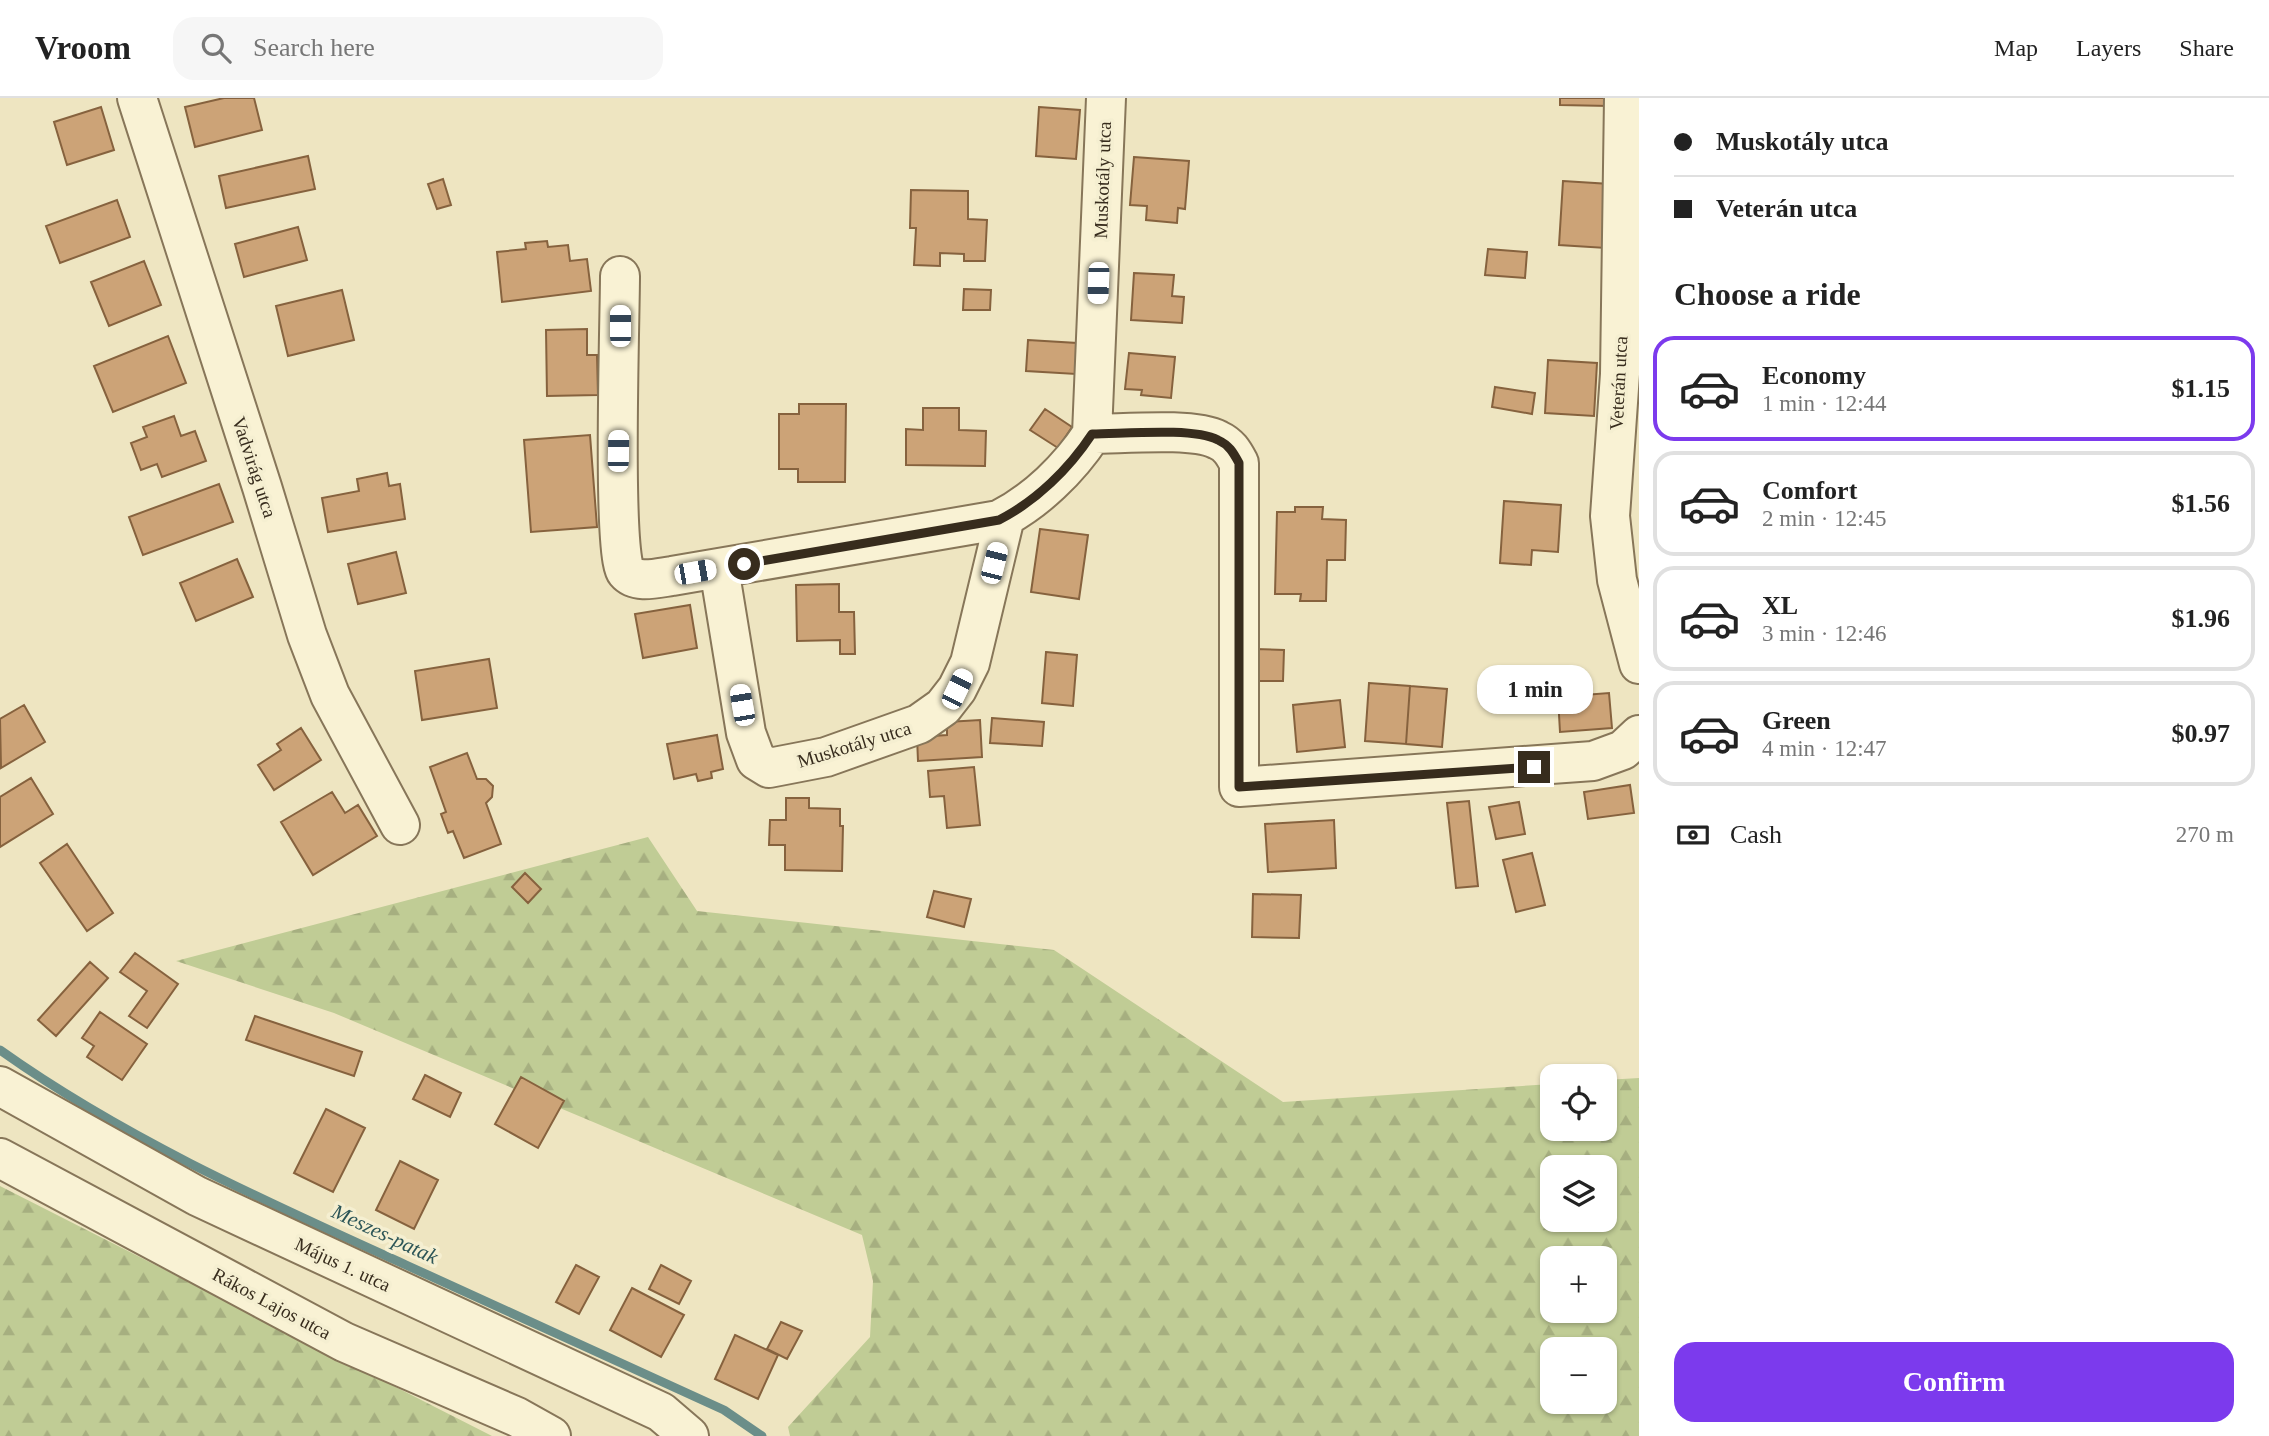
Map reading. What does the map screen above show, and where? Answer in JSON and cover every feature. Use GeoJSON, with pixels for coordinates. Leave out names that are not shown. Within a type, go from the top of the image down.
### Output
{"type":"FeatureCollection","features":[{"type":"Feature","properties":{"kind":"street","name":"Vadvirág utca"},"geometry":{"type":"LineString","coordinates":[[136,98],[262,486],[307,635],[330,695],[400,825]]}},
{"type":"Feature","properties":{"kind":"street","name":"Muskotály utca"},"geometry":{"type":"LineString","coordinates":[[1092,434],[1105,98]]}},
{"type":"Feature","properties":{"kind":"street","name":"Veterán utca"},"geometry":{"type":"LineString","coordinates":[[1624,98],[1620,374],[1610,516],[1616,580],[1639,664]]}},
{"type":"Feature","properties":{"kind":"street"},"geometry":{"type":"LineString","coordinates":[[620,276],[618,501],[621,565],[628,575],[638,579],[719,568],[999,520],[1045,488],[1080,453],[1092,434],[1186,433],[1215,438],[1230,447],[1239,463],[1239,787],[1593,761],[1623,750],[1639,735]]}},
{"type":"Feature","properties":{"kind":"street","name":"Muskotály utca"},"geometry":{"type":"LineString","coordinates":[[719,568],[746,733],[756,761],[768,768],[827,757],[919,724],[943,707],[957,689],[970,663],[1005,517]]}},
{"type":"Feature","properties":{"kind":"street","name":"Május 1. utca"},"geometry":{"type":"LineString","coordinates":[[0,1086],[197,1196],[661,1412],[689,1436]]}},
{"type":"Feature","properties":{"kind":"street","name":"Rákos Lajos utca"},"geometry":{"type":"LineString","coordinates":[[0,1158],[344,1342],[517,1417],[551,1436]]}},
{"type":"Feature","properties":{"kind":"green space"},"geometry":{"type":"Polygon","coordinates":[[[648,837],[697,911],[1054,950],[1283,1102],[1540,1085],[1540,1141],[1617,1141],[1617,1079],[1639,1078],[1639,1436],[790,1436],[788,1427],[870,1337],[873,1281],[862,1235],[334,1013],[176,961],[648,837]]]}},
{"type":"Feature","properties":{"kind":"green space"},"geometry":{"type":"Polygon","coordinates":[[[0,1186],[492,1436],[0,1436],[0,1186]]]}},
{"type":"Feature","properties":{"kind":"building"},"geometry":{"type":"Polygon","coordinates":[[[224,98],[254,98],[262,130],[195,147],[185,107],[224,98]]]}},
{"type":"Feature","properties":{"kind":"building"},"geometry":{"type":"Polygon","coordinates":[[[1560,98],[1609,98],[1609,106],[1560,105],[1560,98]]]}},
{"type":"Feature","properties":{"kind":"building"},"geometry":{"type":"Polygon","coordinates":[[[101,107],[114,150],[67,165],[54,122],[101,107]]]}},
{"type":"Feature","properties":{"kind":"building"},"geometry":{"type":"Polygon","coordinates":[[[1039,107],[1080,110],[1076,159],[1036,156],[1039,107]]]}},
{"type":"Feature","properties":{"kind":"building"},"geometry":{"type":"Polygon","coordinates":[[[308,156],[315,189],[226,208],[219,176],[308,156]]]}},
{"type":"Feature","properties":{"kind":"building"},"geometry":{"type":"Polygon","coordinates":[[[1134,157],[1189,161],[1185,209],[1178,208],[1177,223],[1146,220],[1147,206],[1130,205],[1134,157]]]}},
{"type":"Feature","properties":{"kind":"building"},"geometry":{"type":"Polygon","coordinates":[[[443,179],[451,205],[437,209],[428,184],[443,179]]]}},
{"type":"Feature","properties":{"kind":"building"},"geometry":{"type":"Polygon","coordinates":[[[1563,181],[1610,184],[1606,248],[1559,245],[1563,181]]]}},
{"type":"Feature","properties":{"kind":"building"},"geometry":{"type":"Polygon","coordinates":[[[911,190],[968,191],[968,219],[987,220],[985,261],[964,261],[964,254],[940,253],[940,266],[914,265],[916,228],[910,228],[911,190]]]}},
{"type":"Feature","properties":{"kind":"building"},"geometry":{"type":"Polygon","coordinates":[[[117,200],[130,237],[60,263],[46,226],[117,200]]]}},
{"type":"Feature","properties":{"kind":"building"},"geometry":{"type":"Polygon","coordinates":[[[298,227],[307,260],[244,277],[235,244],[298,227]]]}},
{"type":"Feature","properties":{"kind":"building"},"geometry":{"type":"Polygon","coordinates":[[[547,241],[548,247],[568,245],[570,261],[587,259],[591,291],[502,302],[497,252],[526,249],[525,243],[547,241]]]}},
{"type":"Feature","properties":{"kind":"building"},"geometry":{"type":"Polygon","coordinates":[[[1488,249],[1527,252],[1525,278],[1485,275],[1488,249]]]}},
{"type":"Feature","properties":{"kind":"building"},"geometry":{"type":"Polygon","coordinates":[[[144,261],[161,305],[109,326],[91,282],[144,261]]]}},
{"type":"Feature","properties":{"kind":"building"},"geometry":{"type":"Polygon","coordinates":[[[1134,273],[1174,275],[1172,296],[1184,297],[1182,323],[1131,320],[1134,273]]]}},
{"type":"Feature","properties":{"kind":"building"},"geometry":{"type":"Polygon","coordinates":[[[964,289],[991,290],[990,310],[963,310],[964,289]]]}},
{"type":"Feature","properties":{"kind":"building"},"geometry":{"type":"Polygon","coordinates":[[[342,290],[354,340],[288,356],[276,306],[342,290]]]}},
{"type":"Feature","properties":{"kind":"building"},"geometry":{"type":"Polygon","coordinates":[[[587,329],[587,355],[597,355],[598,395],[547,396],[546,330],[587,329]]]}},
{"type":"Feature","properties":{"kind":"building"},"geometry":{"type":"Polygon","coordinates":[[[168,336],[186,383],[113,412],[94,366],[168,336]]]}},
{"type":"Feature","properties":{"kind":"building"},"geometry":{"type":"Polygon","coordinates":[[[1028,340],[1077,343],[1076,374],[1026,371],[1028,340]]]}},
{"type":"Feature","properties":{"kind":"building"},"geometry":{"type":"Polygon","coordinates":[[[1129,353],[1175,357],[1171,398],[1141,395],[1142,390],[1125,389],[1129,353]]]}},
{"type":"Feature","properties":{"kind":"building"},"geometry":{"type":"Polygon","coordinates":[[[1548,360],[1597,363],[1594,416],[1545,413],[1548,360]]]}},
{"type":"Feature","properties":{"kind":"building"},"geometry":{"type":"Polygon","coordinates":[[[1495,387],[1535,393],[1532,414],[1492,407],[1495,387]]]}},
{"type":"Feature","properties":{"kind":"building"},"geometry":{"type":"Polygon","coordinates":[[[799,404],[846,404],[845,482],[798,482],[798,469],[779,469],[779,414],[799,414],[799,404]]]}},
{"type":"Feature","properties":{"kind":"building"},"geometry":{"type":"Polygon","coordinates":[[[923,408],[959,408],[959,430],[986,431],[985,466],[906,465],[906,429],[923,430],[923,408]]]}},
{"type":"Feature","properties":{"kind":"building"},"geometry":{"type":"Polygon","coordinates":[[[1045,409],[1072,427],[1058,448],[1030,430],[1045,409]]]}},
{"type":"Feature","properties":{"kind":"building"},"geometry":{"type":"Polygon","coordinates":[[[174,416],[181,436],[195,431],[206,461],[162,477],[157,464],[141,470],[131,443],[147,437],[143,427],[174,416]]]}},
{"type":"Feature","properties":{"kind":"building"},"geometry":{"type":"Polygon","coordinates":[[[590,435],[597,527],[531,532],[524,440],[590,435]]]}},
{"type":"Feature","properties":{"kind":"building"},"geometry":{"type":"Polygon","coordinates":[[[387,473],[389,486],[400,484],[405,519],[328,532],[322,498],[359,491],[357,479],[387,473]]]}},
{"type":"Feature","properties":{"kind":"building"},"geometry":{"type":"Polygon","coordinates":[[[219,484],[233,522],[143,555],[129,517],[219,484]]]}},
{"type":"Feature","properties":{"kind":"building"},"geometry":{"type":"Polygon","coordinates":[[[1504,501],[1561,505],[1558,552],[1532,550],[1531,565],[1500,563],[1504,501]]]}},
{"type":"Feature","properties":{"kind":"building"},"geometry":{"type":"Polygon","coordinates":[[[1295,507],[1323,507],[1322,519],[1346,520],[1345,560],[1327,560],[1326,601],[1300,601],[1301,594],[1275,594],[1277,512],[1295,512],[1295,507]]]}},
{"type":"Feature","properties":{"kind":"building"},"geometry":{"type":"Polygon","coordinates":[[[1040,529],[1088,535],[1079,599],[1031,592],[1040,529]]]}},
{"type":"Feature","properties":{"kind":"building"},"geometry":{"type":"Polygon","coordinates":[[[396,552],[406,593],[358,604],[348,564],[396,552]]]}},
{"type":"Feature","properties":{"kind":"building"},"geometry":{"type":"Polygon","coordinates":[[[237,559],[253,597],[196,621],[180,583],[237,559]]]}},
{"type":"Feature","properties":{"kind":"building"},"geometry":{"type":"Polygon","coordinates":[[[839,584],[839,612],[854,612],[855,654],[840,654],[840,640],[797,641],[796,585],[839,584]]]}},
{"type":"Feature","properties":{"kind":"building"},"geometry":{"type":"Polygon","coordinates":[[[690,605],[697,648],[643,658],[635,614],[690,605]]]}},
{"type":"Feature","properties":{"kind":"building"},"geometry":{"type":"Polygon","coordinates":[[[1255,649],[1284,650],[1283,681],[1254,681],[1255,649]]]}},
{"type":"Feature","properties":{"kind":"building"},"geometry":{"type":"Polygon","coordinates":[[[1046,652],[1077,655],[1073,706],[1042,703],[1046,652]]]}},
{"type":"Feature","properties":{"kind":"building"},"geometry":{"type":"Polygon","coordinates":[[[489,659],[497,708],[422,720],[415,671],[489,659]]]}},
{"type":"Feature","properties":{"kind":"building"},"geometry":{"type":"Polygon","coordinates":[[[1369,683],[1410,686],[1406,744],[1365,741],[1369,683]]]}},
{"type":"Feature","properties":{"kind":"building"},"geometry":{"type":"Polygon","coordinates":[[[1410,686],[1447,689],[1442,747],[1406,744],[1410,686]]]}},
{"type":"Feature","properties":{"kind":"building"},"geometry":{"type":"Polygon","coordinates":[[[1609,693],[1612,728],[1560,732],[1558,697],[1609,693]]]}},
{"type":"Feature","properties":{"kind":"building"},"geometry":{"type":"Polygon","coordinates":[[[1340,700],[1345,747],[1297,752],[1293,705],[1340,700]]]}},
{"type":"Feature","properties":{"kind":"building"},"geometry":{"type":"Polygon","coordinates":[[[24,705],[45,742],[1,768],[0,719],[24,705]]]}},
{"type":"Feature","properties":{"kind":"building"},"geometry":{"type":"Polygon","coordinates":[[[992,718],[1044,722],[1042,746],[990,743],[992,718]]]}},
{"type":"Feature","properties":{"kind":"building"},"geometry":{"type":"Polygon","coordinates":[[[980,720],[982,757],[918,761],[917,737],[947,735],[947,722],[980,720]]]}},
{"type":"Feature","properties":{"kind":"building"},"geometry":{"type":"Polygon","coordinates":[[[301,728],[321,760],[274,790],[258,765],[281,750],[277,744],[301,728]]]}},
{"type":"Feature","properties":{"kind":"building"},"geometry":{"type":"Polygon","coordinates":[[[717,735],[723,769],[711,772],[712,778],[698,781],[696,774],[674,779],[667,744],[717,735]]]}},
{"type":"Feature","properties":{"kind":"building"},"geometry":{"type":"Polygon","coordinates":[[[467,753],[477,779],[486,779],[493,786],[492,797],[486,803],[501,844],[464,858],[453,831],[448,833],[441,814],[446,812],[430,767],[467,753]]]}},
{"type":"Feature","properties":{"kind":"building"},"geometry":{"type":"Polygon","coordinates":[[[974,767],[980,825],[947,828],[944,796],[930,797],[928,771],[974,767]]]}},
{"type":"Feature","properties":{"kind":"building"},"geometry":{"type":"Polygon","coordinates":[[[31,778],[53,814],[0,847],[0,797],[31,778]]]}},
{"type":"Feature","properties":{"kind":"building"},"geometry":{"type":"Polygon","coordinates":[[[1630,785],[1634,813],[1588,819],[1584,792],[1630,785]]]}},
{"type":"Feature","properties":{"kind":"building"},"geometry":{"type":"Polygon","coordinates":[[[332,792],[345,813],[358,805],[377,836],[313,875],[281,822],[332,792]]]}},
{"type":"Feature","properties":{"kind":"building"},"geometry":{"type":"Polygon","coordinates":[[[786,798],[809,798],[809,808],[840,809],[840,826],[843,826],[842,871],[785,870],[785,845],[769,845],[770,820],[786,820],[786,798]]]}},
{"type":"Feature","properties":{"kind":"building"},"geometry":{"type":"Polygon","coordinates":[[[1469,801],[1478,886],[1456,888],[1447,803],[1469,801]]]}},
{"type":"Feature","properties":{"kind":"building"},"geometry":{"type":"Polygon","coordinates":[[[1519,802],[1525,834],[1496,839],[1489,807],[1519,802]]]}},
{"type":"Feature","properties":{"kind":"building"},"geometry":{"type":"Polygon","coordinates":[[[1334,820],[1336,868],[1268,872],[1265,824],[1334,820]]]}},
{"type":"Feature","properties":{"kind":"building"},"geometry":{"type":"Polygon","coordinates":[[[67,844],[113,913],[87,931],[40,863],[67,844]]]}},
{"type":"Feature","properties":{"kind":"building"},"geometry":{"type":"Polygon","coordinates":[[[1532,853],[1545,905],[1516,912],[1503,860],[1532,853]]]}},
{"type":"Feature","properties":{"kind":"building"},"geometry":{"type":"Polygon","coordinates":[[[525,873],[541,889],[528,903],[512,887],[525,873]]]}},
{"type":"Feature","properties":{"kind":"building"},"geometry":{"type":"Polygon","coordinates":[[[934,891],[971,899],[964,927],[927,917],[934,891]]]}},
{"type":"Feature","properties":{"kind":"building"},"geometry":{"type":"Polygon","coordinates":[[[1253,894],[1301,895],[1299,938],[1252,937],[1253,894]]]}},
{"type":"Feature","properties":{"kind":"building"},"geometry":{"type":"Polygon","coordinates":[[[135,953],[178,984],[147,1028],[129,1016],[147,991],[120,972],[135,953]]]}},
{"type":"Feature","properties":{"kind":"building"},"geometry":{"type":"Polygon","coordinates":[[[90,962],[108,978],[56,1036],[38,1020],[90,962]]]}},
{"type":"Feature","properties":{"kind":"building"},"geometry":{"type":"Polygon","coordinates":[[[100,1012],[147,1044],[122,1080],[87,1057],[94,1046],[82,1038],[100,1012]]]}},
{"type":"Feature","properties":{"kind":"building"},"geometry":{"type":"Polygon","coordinates":[[[255,1016],[362,1052],[354,1076],[246,1040],[255,1016]]]}},
{"type":"Feature","properties":{"kind":"building"},"geometry":{"type":"Polygon","coordinates":[[[425,1075],[461,1093],[450,1117],[413,1099],[425,1075]]]}},
{"type":"Feature","properties":{"kind":"building"},"geometry":{"type":"Polygon","coordinates":[[[521,1077],[564,1101],[538,1148],[495,1124],[521,1077]]]}},
{"type":"Feature","properties":{"kind":"building"},"geometry":{"type":"Polygon","coordinates":[[[326,1109],[365,1128],[333,1192],[294,1173],[326,1109]]]}},
{"type":"Feature","properties":{"kind":"building"},"geometry":{"type":"Polygon","coordinates":[[[400,1161],[438,1180],[414,1229],[376,1210],[400,1161]]]}},
{"type":"Feature","properties":{"kind":"building"},"geometry":{"type":"Polygon","coordinates":[[[576,1265],[599,1277],[579,1314],[556,1302],[576,1265]]]}},
{"type":"Feature","properties":{"kind":"building"},"geometry":{"type":"Polygon","coordinates":[[[661,1265],[691,1281],[679,1304],[649,1289],[661,1265]]]}},
{"type":"Feature","properties":{"kind":"building"},"geometry":{"type":"Polygon","coordinates":[[[632,1288],[684,1315],[661,1357],[610,1330],[632,1288]]]}},
{"type":"Feature","properties":{"kind":"building"},"geometry":{"type":"Polygon","coordinates":[[[781,1322],[802,1331],[787,1359],[767,1349],[781,1322]]]}},
{"type":"Feature","properties":{"kind":"building"},"geometry":{"type":"Polygon","coordinates":[[[735,1335],[778,1355],[758,1399],[715,1379],[735,1335]]]}},
{"type":"Feature","properties":{"kind":"waterway","name":"Meszes-patak"},"geometry":{"type":"LineString","coordinates":[[0,1050],[97,1112],[198,1167],[724,1410],[762,1436]]}},
{"type":"Feature","properties":{"kind":"route"},"geometry":{"type":"LineString","coordinates":[[744,564],[999,520],[1016,512],[1045,488],[1080,453],[1092,434],[1186,433],[1215,438],[1230,447],[1239,463],[1239,787],[1534,767]]}}]}
